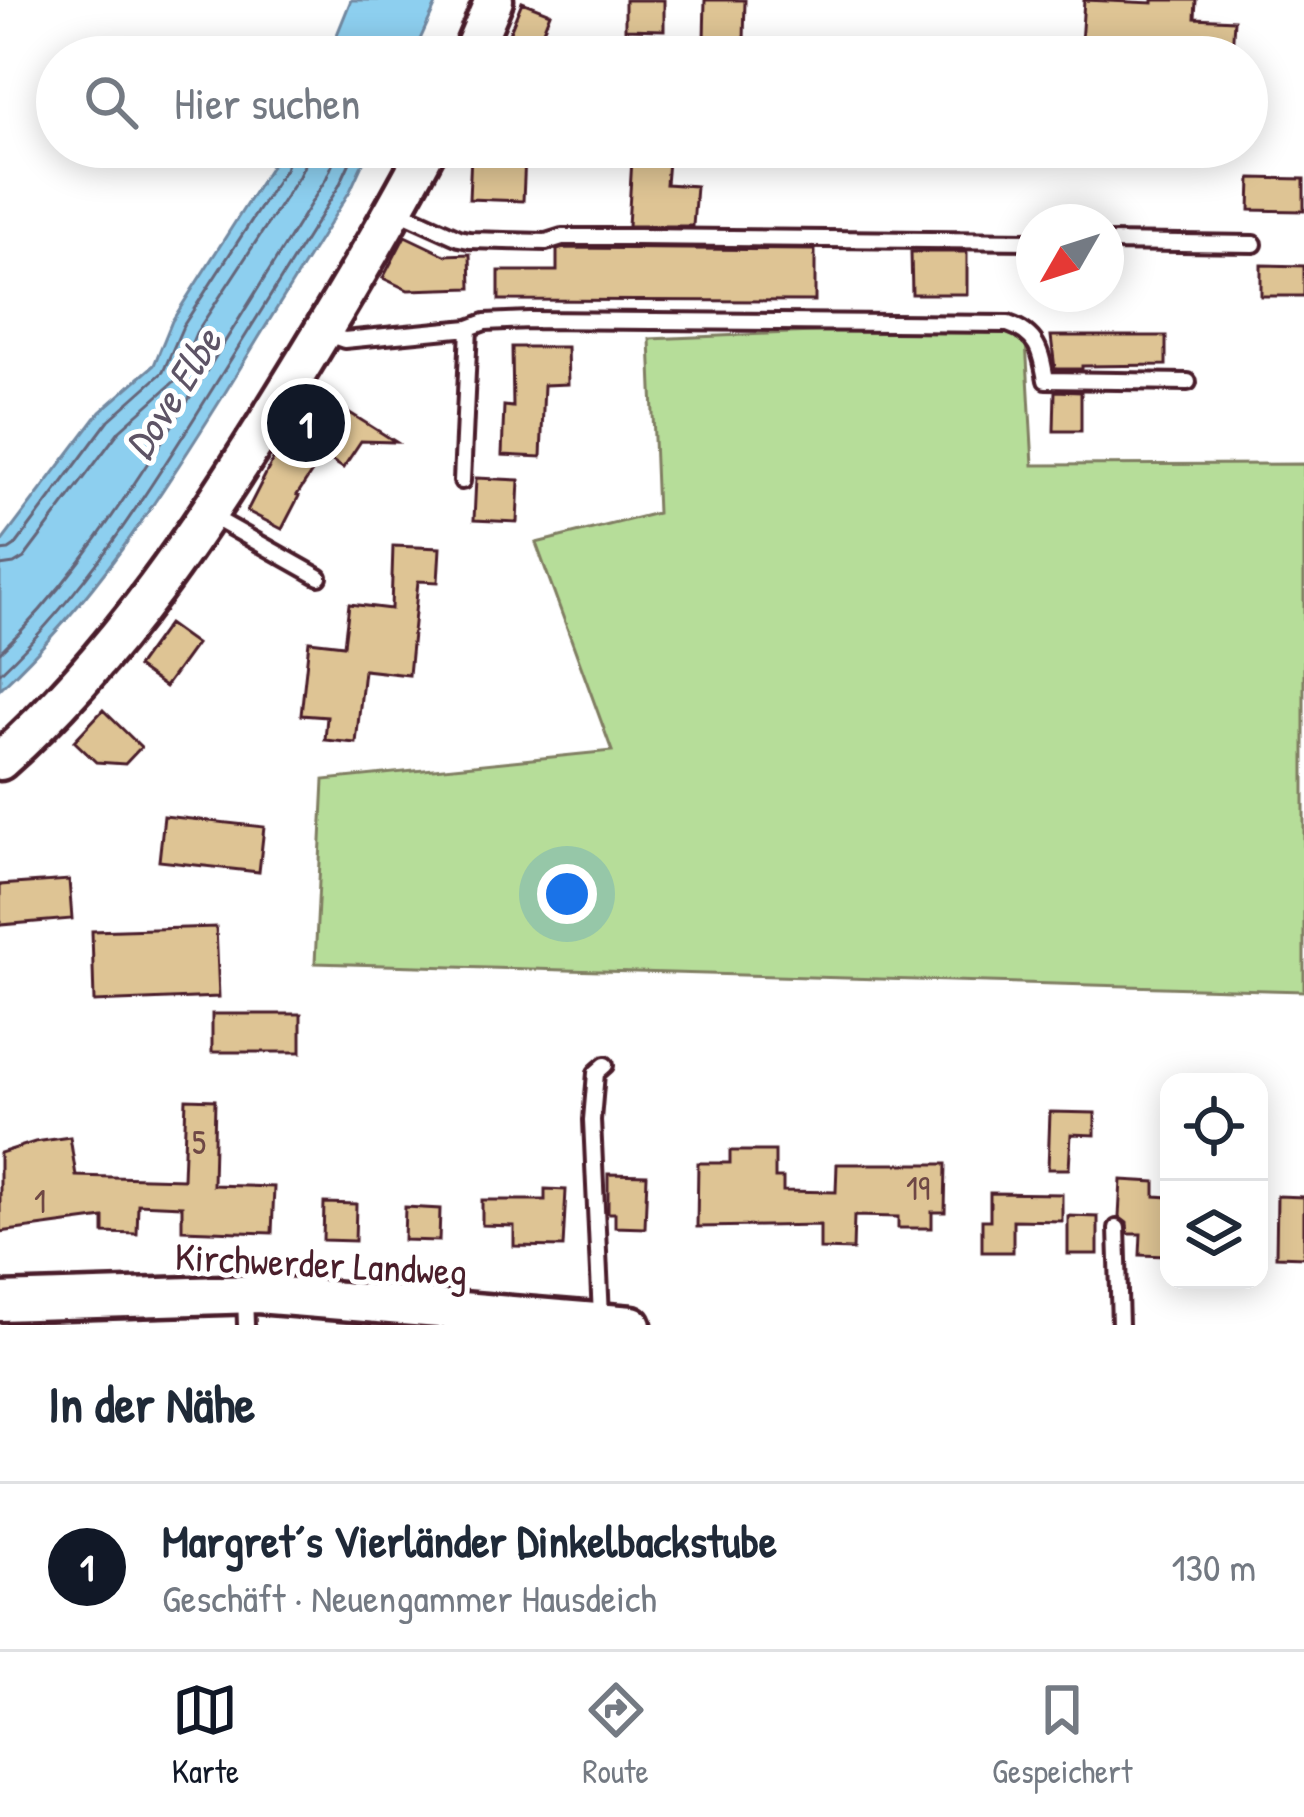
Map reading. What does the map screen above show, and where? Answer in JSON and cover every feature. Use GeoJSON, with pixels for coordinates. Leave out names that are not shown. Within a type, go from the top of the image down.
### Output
{"type":"FeatureCollection","features":[{"type":"Feature","properties":{"kind":"street"},"geometry":{"type":"LineString","coordinates":[[479,36],[494,0]]}},
{"type":"Feature","properties":{"kind":"street"},"geometry":{"type":"LineString","coordinates":[[0,761],[38,727],[111,645],[207,513],[322,332],[416,168]]}},
{"type":"Feature","properties":{"kind":"street","name":"Kirchwerder Landweg"},"geometry":{"type":"LineString","coordinates":[[6,1305],[616,1324]]}},
{"type":"Feature","properties":{"kind":"lane"},"geometry":{"type":"LineString","coordinates":[[394,208],[469,240],[1016,241]]}},
{"type":"Feature","properties":{"kind":"lane"},"geometry":{"type":"LineString","coordinates":[[1124,242],[1254,244]]}},
{"type":"Feature","properties":{"kind":"lane"},"geometry":{"type":"LineString","coordinates":[[322,332],[344,340],[530,320],[1008,324],[1038,343],[1046,380],[1187,382]]}},
{"type":"Feature","properties":{"kind":"lane"},"geometry":{"type":"LineString","coordinates":[[462,481],[469,328]]}},
{"type":"Feature","properties":{"kind":"lane"},"geometry":{"type":"LineString","coordinates":[[207,513],[319,577]]}},
{"type":"Feature","properties":{"kind":"lane"},"geometry":{"type":"LineString","coordinates":[[605,1065],[596,1073],[592,1120],[616,1324]]}},
{"type":"Feature","properties":{"kind":"lane"},"geometry":{"type":"LineString","coordinates":[[1118,1228],[1120,1325]]}},
{"type":"Feature","properties":{"kind":"green space"},"geometry":{"type":"Polygon","coordinates":[[[1025,323],[1033,465],[1304,464],[1304,991],[315,963],[324,780],[612,751],[536,543],[657,513],[650,339],[1025,323]]]}},
{"type":"Feature","properties":{"kind":"water"},"geometry":{"type":"Polygon","coordinates":[[[351,0],[438,0],[422,36],[336,36],[351,0]]]}},
{"type":"Feature","properties":{"kind":"water","name":"Dove Elbe"},"geometry":{"type":"Polygon","coordinates":[[[270,168],[360,168],[148,513],[65,622],[0,689],[0,544],[100,412],[154,365],[172,321],[270,168]]]}},
{"type":"Feature","properties":{"kind":"building"},"geometry":{"type":"Polygon","coordinates":[[[625,0],[664,0],[664,30],[625,29],[625,0]]]}},
{"type":"Feature","properties":{"kind":"building"},"geometry":{"type":"Polygon","coordinates":[[[705,0],[745,0],[744,36],[704,36],[705,0]]]}},
{"type":"Feature","properties":{"kind":"building"},"geometry":{"type":"Polygon","coordinates":[[[1084,0],[1196,0],[1195,18],[1234,20],[1233,36],[1081,36],[1084,0]]]}},
{"type":"Feature","properties":{"kind":"building"},"geometry":{"type":"Polygon","coordinates":[[[522,2],[550,13],[541,36],[508,36],[522,2]]]}},
{"type":"Feature","properties":{"kind":"building"},"geometry":{"type":"Polygon","coordinates":[[[470,168],[524,168],[523,201],[469,199],[470,168]]]}},
{"type":"Feature","properties":{"kind":"building"},"geometry":{"type":"Polygon","coordinates":[[[631,168],[667,168],[666,184],[696,186],[693,226],[628,226],[631,168]]]}},
{"type":"Feature","properties":{"kind":"building"},"geometry":{"type":"Polygon","coordinates":[[[1251,178],[1304,179],[1304,211],[1250,210],[1251,178]]]}},
{"type":"Feature","properties":{"kind":"building"},"geometry":{"type":"Polygon","coordinates":[[[405,236],[445,255],[470,254],[471,288],[408,290],[383,278],[405,236]]]}},
{"type":"Feature","properties":{"kind":"building"},"geometry":{"type":"Polygon","coordinates":[[[557,250],[815,250],[815,301],[499,300],[499,271],[557,271],[557,250]]]}},
{"type":"Feature","properties":{"kind":"building"},"geometry":{"type":"Polygon","coordinates":[[[911,252],[967,252],[967,294],[912,294],[911,252]]]}},
{"type":"Feature","properties":{"kind":"building"},"geometry":{"type":"Polygon","coordinates":[[[1261,265],[1304,266],[1304,296],[1261,296],[1261,265]]]}},
{"type":"Feature","properties":{"kind":"building"},"geometry":{"type":"Polygon","coordinates":[[[1051,336],[1166,336],[1166,365],[1055,369],[1051,336]]]}},
{"type":"Feature","properties":{"kind":"building"},"geometry":{"type":"Polygon","coordinates":[[[512,347],[567,347],[568,384],[544,385],[541,457],[502,455],[504,406],[513,407],[512,347]]]}},
{"type":"Feature","properties":{"kind":"building"},"geometry":{"type":"Polygon","coordinates":[[[315,391],[396,442],[361,441],[343,468],[323,455],[282,529],[247,511],[315,391]]]}},
{"type":"Feature","properties":{"kind":"building"},"geometry":{"type":"Polygon","coordinates":[[[1055,391],[1081,392],[1081,431],[1054,431],[1055,391]]]}},
{"type":"Feature","properties":{"kind":"building"},"geometry":{"type":"Polygon","coordinates":[[[476,478],[519,480],[517,522],[474,520],[476,478]]]}},
{"type":"Feature","properties":{"kind":"building"},"geometry":{"type":"Polygon","coordinates":[[[393,546],[440,548],[438,582],[418,581],[409,675],[364,670],[356,743],[325,740],[327,717],[301,715],[309,641],[344,645],[349,604],[391,609],[393,546]]]}},
{"type":"Feature","properties":{"kind":"building"},"geometry":{"type":"Polygon","coordinates":[[[168,624],[196,644],[165,687],[137,667],[168,624]]]}},
{"type":"Feature","properties":{"kind":"building"},"geometry":{"type":"Polygon","coordinates":[[[103,710],[141,747],[125,764],[96,762],[74,741],[103,710]]]}},
{"type":"Feature","properties":{"kind":"building"},"geometry":{"type":"Polygon","coordinates":[[[164,816],[264,827],[259,872],[159,861],[164,816]]]}},
{"type":"Feature","properties":{"kind":"building"},"geometry":{"type":"Polygon","coordinates":[[[69,880],[72,919],[0,925],[0,885],[69,880]]]}},
{"type":"Feature","properties":{"kind":"building"},"geometry":{"type":"Polygon","coordinates":[[[216,927],[219,997],[94,1002],[92,931],[216,927]]]}},
{"type":"Feature","properties":{"kind":"building"},"geometry":{"type":"Polygon","coordinates":[[[212,1014],[301,1014],[301,1052],[212,1052],[212,1014]]]}},
{"type":"Feature","properties":{"kind":"building"},"geometry":{"type":"Polygon","coordinates":[[[186,1099],[215,1100],[213,1185],[274,1187],[272,1233],[182,1230],[182,1206],[138,1204],[137,1234],[104,1233],[104,1218],[0,1232],[0,1153],[70,1137],[76,1176],[183,1179],[186,1099]]]}},
{"type":"Feature","properties":{"kind":"building"},"geometry":{"type":"Polygon","coordinates":[[[1050,1112],[1095,1113],[1095,1135],[1071,1134],[1069,1169],[1048,1169],[1050,1112]]]}},
{"type":"Feature","properties":{"kind":"building"},"geometry":{"type":"Polygon","coordinates":[[[730,1151],[775,1151],[775,1178],[783,1178],[783,1191],[836,1192],[837,1164],[946,1164],[945,1212],[932,1212],[932,1228],[898,1228],[898,1217],[854,1216],[853,1250],[820,1249],[820,1225],[697,1227],[698,1163],[730,1163],[730,1151]]]}},
{"type":"Feature","properties":{"kind":"building"},"geometry":{"type":"Polygon","coordinates":[[[608,1174],[647,1175],[645,1228],[615,1227],[615,1213],[608,1213],[608,1174]]]}},
{"type":"Feature","properties":{"kind":"building"},"geometry":{"type":"Polygon","coordinates":[[[1121,1180],[1155,1182],[1155,1196],[1160,1196],[1160,1256],[1140,1255],[1141,1234],[1128,1234],[1127,1223],[1119,1217],[1121,1180]]]}},
{"type":"Feature","properties":{"kind":"building"},"geometry":{"type":"Polygon","coordinates":[[[545,1189],[566,1190],[563,1247],[514,1246],[514,1226],[482,1225],[482,1200],[545,1200],[545,1189]]]}},
{"type":"Feature","properties":{"kind":"building"},"geometry":{"type":"Polygon","coordinates":[[[990,1193],[1062,1194],[1062,1221],[1013,1220],[1013,1252],[982,1252],[982,1220],[990,1220],[990,1193]]]}},
{"type":"Feature","properties":{"kind":"building"},"geometry":{"type":"Polygon","coordinates":[[[1277,1196],[1304,1197],[1304,1257],[1276,1256],[1277,1196]]]}},
{"type":"Feature","properties":{"kind":"building"},"geometry":{"type":"Polygon","coordinates":[[[324,1203],[356,1204],[355,1241],[323,1240],[324,1203]]]}},
{"type":"Feature","properties":{"kind":"building"},"geometry":{"type":"Polygon","coordinates":[[[405,1207],[440,1209],[439,1241],[404,1240],[405,1207]]]}},
{"type":"Feature","properties":{"kind":"building"},"geometry":{"type":"Polygon","coordinates":[[[1068,1216],[1098,1217],[1098,1254],[1068,1254],[1068,1216]]]}},
{"type":"Feature","properties":{"kind":"place","name":"Margret´s Vierländer Dinkelbackstube"},"geometry":{"type":"Point","coordinates":[306,423]}}]}
